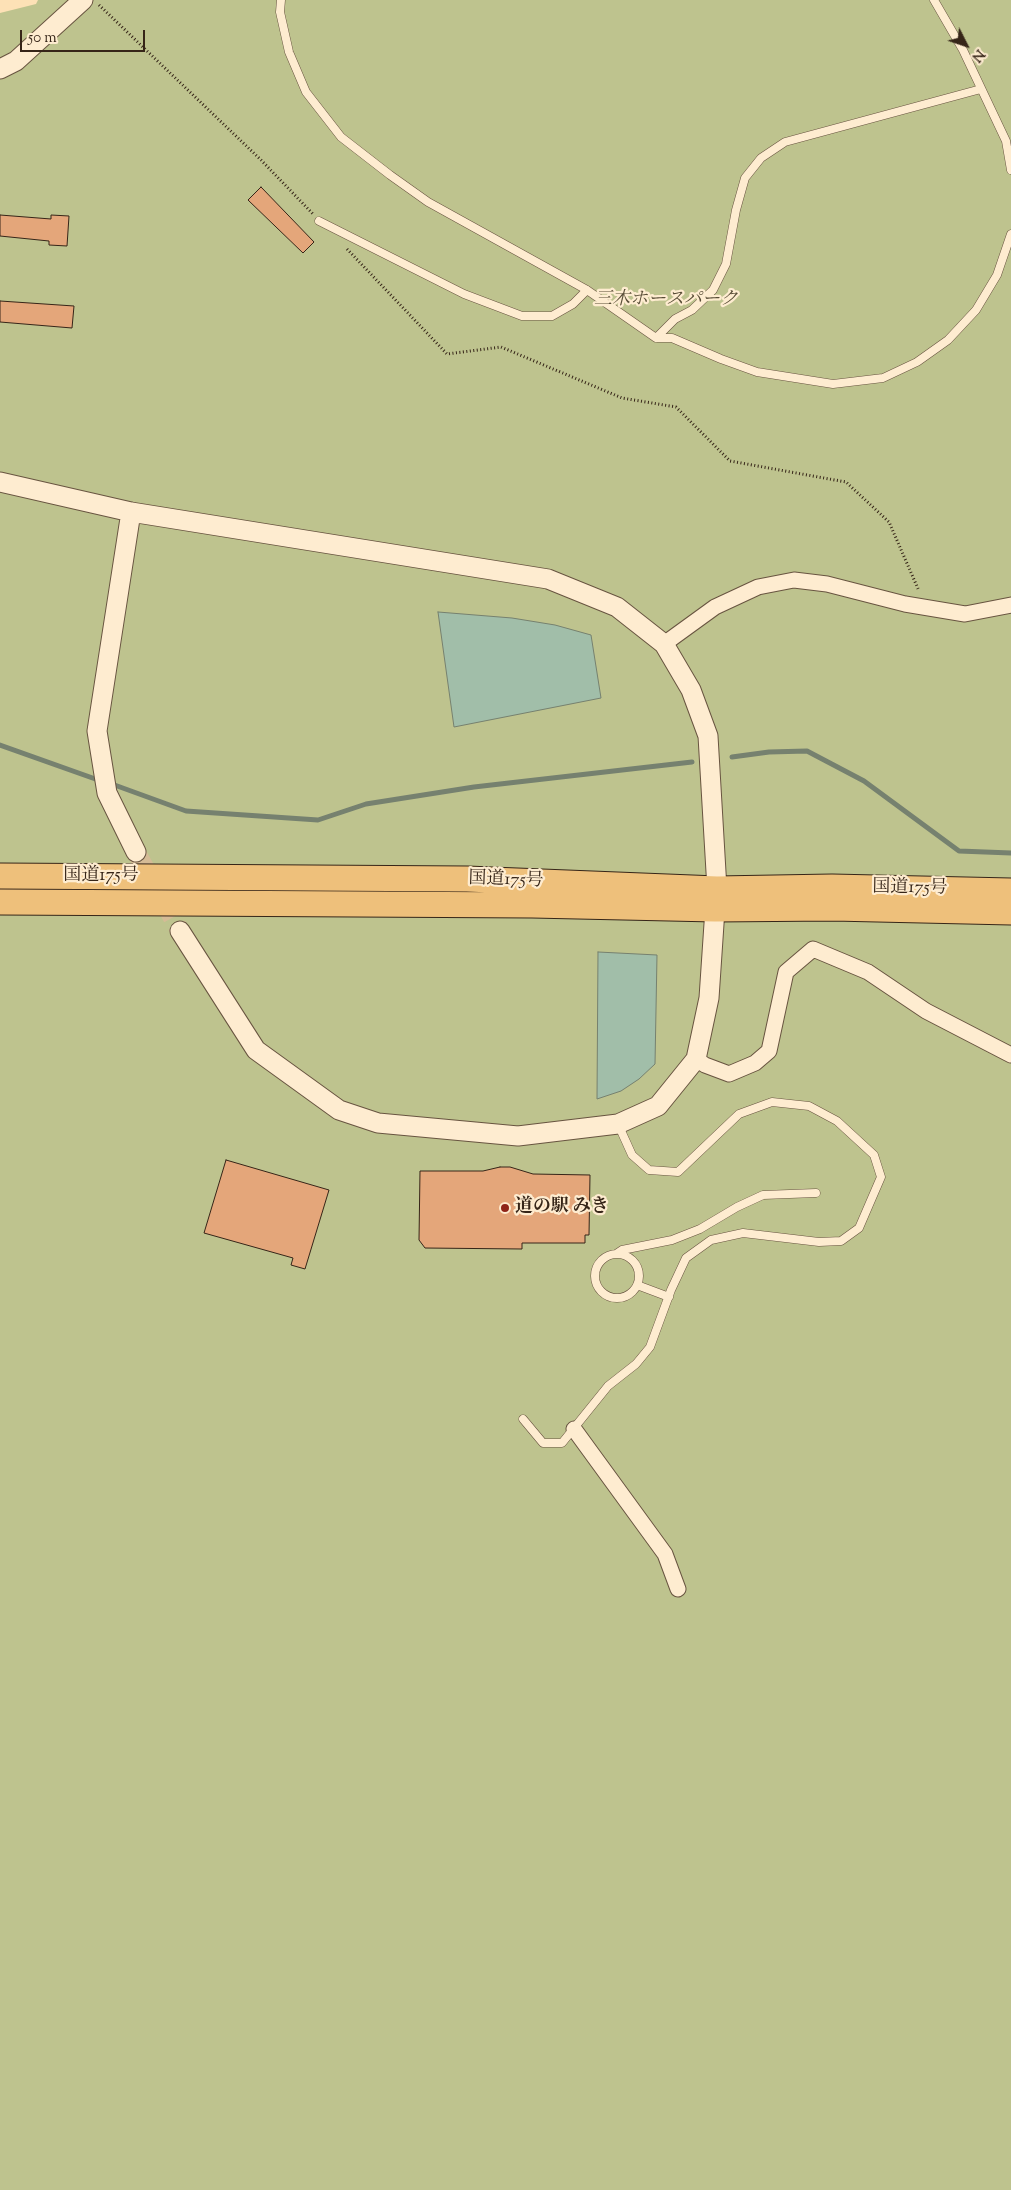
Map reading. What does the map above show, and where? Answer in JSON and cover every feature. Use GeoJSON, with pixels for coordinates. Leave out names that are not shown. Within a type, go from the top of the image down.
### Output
{"type":"FeatureCollection","features":[{"type":"Feature","properties":{"kind":"highway","name":"国道175号"},"geometry":{"type":"LineString","coordinates":[[0,876],[467,879],[833,908],[1011,912]]}},
{"type":"Feature","properties":{"kind":"highway","name":"国道175号"},"geometry":{"type":"LineString","coordinates":[[0,902],[532,905],[716,899],[832,887],[1011,891]]}},
{"type":"Feature","properties":{"kind":"street"},"geometry":{"type":"LineString","coordinates":[[0,69],[16,61],[82,0]]}},
{"type":"Feature","properties":{"kind":"street"},"geometry":{"type":"LineString","coordinates":[[0,482],[131,512],[548,579],[617,608],[664,644],[691,690],[708,736],[716,899],[709,998],[696,1059],[658,1106],[618,1124],[518,1136],[378,1123],[339,1110],[256,1050],[180,931]]}},
{"type":"Feature","properties":{"kind":"street"},"geometry":{"type":"LineString","coordinates":[[131,512],[97,730],[107,793],[136,852]]}},
{"type":"Feature","properties":{"kind":"street"},"geometry":{"type":"LineString","coordinates":[[664,644],[715,607],[758,587],[794,580],[827,584],[905,604],[965,614],[1011,605]]}},
{"type":"Feature","properties":{"kind":"street"},"geometry":{"type":"LineString","coordinates":[[696,1059],[705,1065],[729,1074],[755,1063],[769,1051],[786,972],[813,949],[868,972],[926,1011],[1011,1055]]}},
{"type":"Feature","properties":{"kind":"street"},"geometry":{"type":"LineString","coordinates":[[574,1428],[665,1554],[678,1589]]}},
{"type":"Feature","properties":{"kind":"lane"},"geometry":{"type":"LineString","coordinates":[[281,0],[280,12],[292,60],[306,92],[341,137],[428,202],[587,290],[656,338],[672,338],[721,360],[757,372],[833,384],[883,378],[917,362],[948,340],[976,310],[997,275],[1011,234]]}},
{"type":"Feature","properties":{"kind":"lane"},"geometry":{"type":"LineString","coordinates":[[934,0],[963,50],[1006,141],[1011,170]]}},
{"type":"Feature","properties":{"kind":"lane"},"geometry":{"type":"LineString","coordinates":[[656,338],[675,320],[692,310],[713,290],[726,264],[736,210],[745,178],[761,158],[785,142],[981,89]]}},
{"type":"Feature","properties":{"kind":"lane"},"geometry":{"type":"LineString","coordinates":[[319,221],[464,294],[522,316],[552,316],[573,304],[587,290]]}},
{"type":"Feature","properties":{"kind":"lane"},"geometry":{"type":"LineString","coordinates":[[524,1419],[543,1442],[562,1443],[608,1386],[636,1364],[650,1346],[668,1297],[686,1258],[712,1240],[743,1233],[819,1242],[841,1241],[859,1228],[881,1177],[874,1155],[837,1121],[809,1106],[772,1102],[739,1114],[678,1172],[649,1170],[632,1155],[618,1124]]}},
{"type":"Feature","properties":{"kind":"lane"},"geometry":{"type":"LineString","coordinates":[[616,1254],[623,1254],[635,1263],[639,1277],[637,1285],[628,1294],[615,1297],[603,1292],[598,1286],[596,1280],[598,1266],[602,1260],[622,1250],[672,1240],[700,1229],[737,1207],[763,1195],[816,1193]]}},
{"type":"Feature","properties":{"kind":"lane"},"geometry":{"type":"LineString","coordinates":[[637,1285],[668,1297]]}},
{"type":"Feature","properties":{"kind":"green space","name":"三木ホースパーク"},"geometry":{"type":"Polygon","coordinates":[[[38,0],[1011,0],[1011,2190],[0,2190],[0,13],[36,4],[38,0]]]}},
{"type":"Feature","properties":{"kind":"shaded area"},"geometry":{"type":"Polygon","coordinates":[[[438,612],[512,618],[555,625],[591,635],[601,698],[454,727],[438,612]]]}},
{"type":"Feature","properties":{"kind":"shaded area"},"geometry":{"type":"Polygon","coordinates":[[[598,952],[657,955],[655,1064],[639,1079],[621,1091],[597,1099],[598,952]]]}},
{"type":"Feature","properties":{"kind":"building"},"geometry":{"type":"Polygon","coordinates":[[[261,187],[314,242],[303,253],[248,200],[261,187]]]}},
{"type":"Feature","properties":{"kind":"building"},"geometry":{"type":"Polygon","coordinates":[[[0,215],[51,219],[51,215],[69,216],[67,246],[49,245],[49,241],[0,236],[0,215]]]}},
{"type":"Feature","properties":{"kind":"building"},"geometry":{"type":"Polygon","coordinates":[[[0,301],[74,306],[72,328],[0,322],[0,301]]]}},
{"type":"Feature","properties":{"kind":"building"},"geometry":{"type":"Polygon","coordinates":[[[226,1160],[329,1190],[305,1269],[291,1265],[293,1258],[204,1233],[226,1160]]]}},
{"type":"Feature","properties":{"kind":"building","name":"道の駅 みき"},"geometry":{"type":"Polygon","coordinates":[[[510,1167],[533,1174],[590,1175],[589,1235],[585,1235],[585,1243],[522,1243],[522,1249],[425,1248],[419,1240],[420,1171],[483,1171],[510,1167]]]}},
{"type":"Feature","properties":{"kind":"waterway"},"geometry":{"type":"LineString","coordinates":[[0,745],[101,781]]}},
{"type":"Feature","properties":{"kind":"waterway"},"geometry":{"type":"LineString","coordinates":[[732,757],[769,752],[807,751],[864,781],[959,851],[1011,853]]}},
{"type":"Feature","properties":{"kind":"waterway"},"geometry":{"type":"LineString","coordinates":[[109,783],[186,811],[318,820],[366,804],[474,787],[692,762]]}},
{"type":"Feature","properties":{"kind":"tunnel"},"geometry":{"type":"LineString","coordinates":[[136,852],[180,931]]}},
{"type":"Feature","properties":{"kind":"place","name":"道の駅 みき"},"geometry":{"type":"Point","coordinates":[505,1208]}}]}
